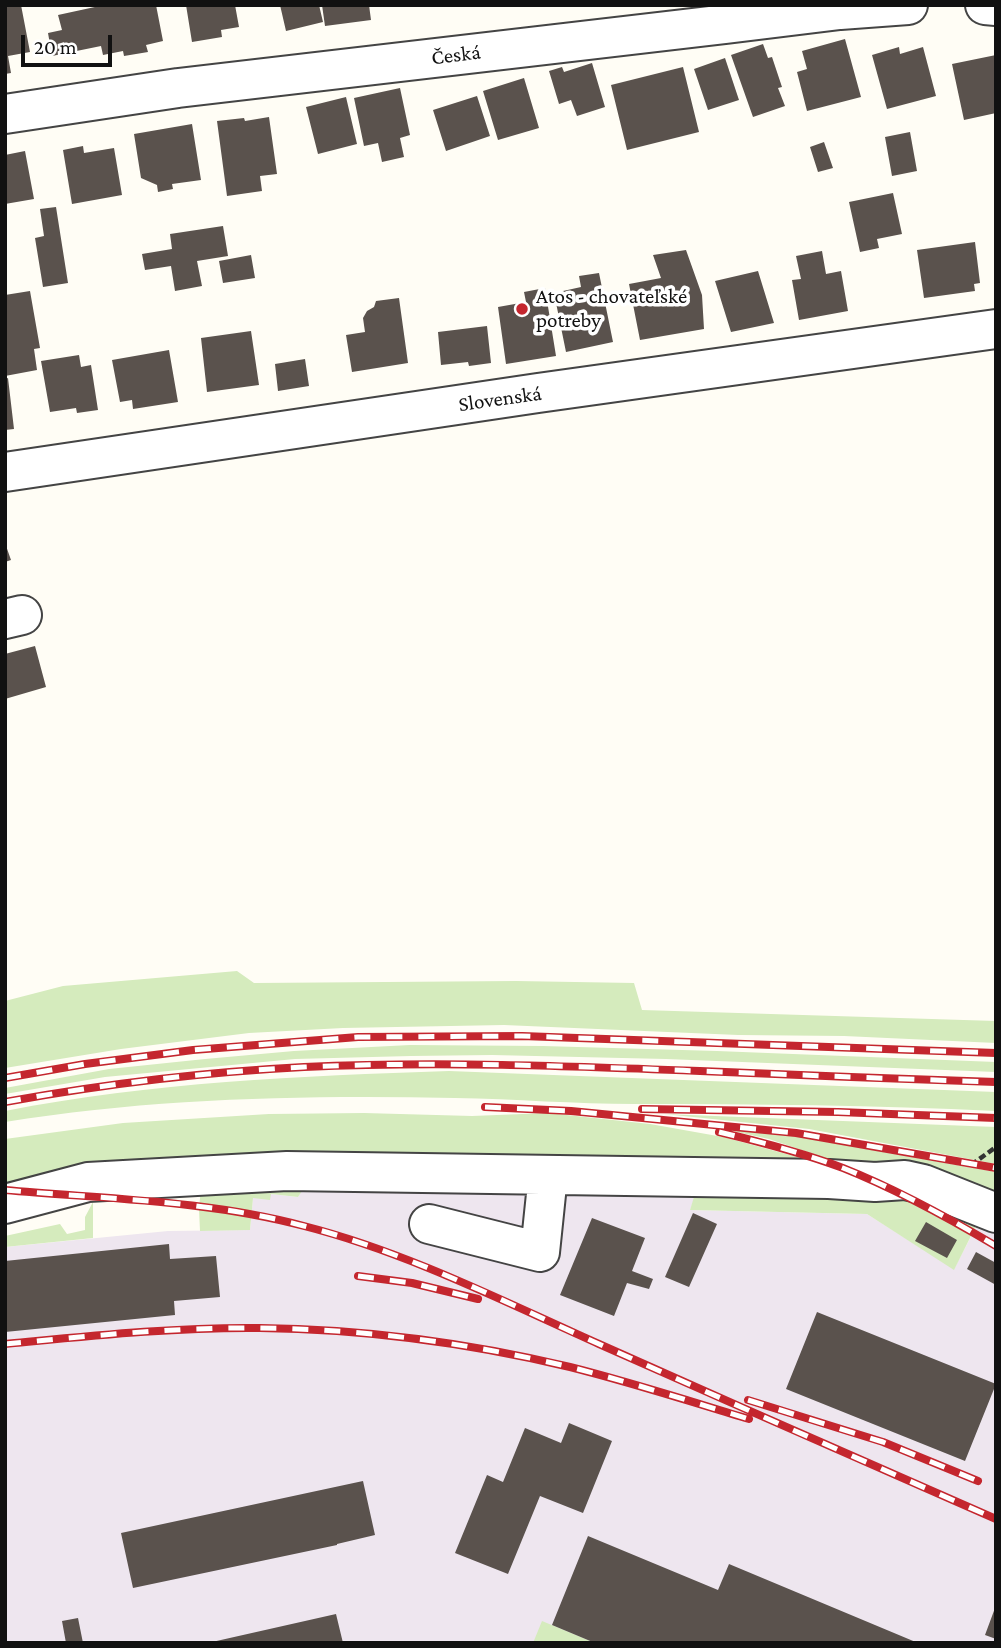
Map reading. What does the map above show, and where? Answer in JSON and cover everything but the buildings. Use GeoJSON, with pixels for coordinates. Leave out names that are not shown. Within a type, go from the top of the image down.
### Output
{"type":"FeatureCollection","features":[{"type":"Feature","properties":{"kind":"street","name":"Česká"},"geometry":{"type":"LineString","coordinates":[[5,114],[206,84],[840,9],[908,5]]}},
{"type":"Feature","properties":{"kind":"street"},"geometry":{"type":"LineString","coordinates":[[985,5],[996,6]]}},
{"type":"Feature","properties":{"kind":"street","name":"Slovenská"},"geometry":{"type":"LineString","coordinates":[[5,472],[996,329]]}},
{"type":"Feature","properties":{"kind":"street"},"geometry":{"type":"LineString","coordinates":[[5,1203],[88,1182],[288,1171],[905,1180],[923,1184],[996,1213]]}},
{"type":"Feature","properties":{"kind":"street"},"geometry":{"type":"LineString","coordinates":[[429,1224],[540,1252],[548,1175]]}},
{"type":"Feature","properties":{"kind":"path"},"geometry":{"type":"LineString","coordinates":[[982,1157],[996,1147]]}},
{"type":"Feature","properties":{"kind":"shaded area"},"geometry":{"type":"Polygon","coordinates":[[[303,1188],[695,1197],[690,1210],[867,1214],[954,1269],[996,1189],[996,1643],[5,1643],[5,1247],[168,1231],[250,1230],[253,1198],[270,1194],[298,1197],[303,1188]]]}},
{"type":"Feature","properties":{"kind":"green space"},"geometry":{"type":"Polygon","coordinates":[[[237,971],[254,983],[634,983],[642,1010],[996,1021],[996,1043],[504,1025],[343,1028],[249,1033],[121,1049],[5,1068],[5,1001],[63,986],[237,971]]]}},
{"type":"Feature","properties":{"kind":"green space"},"geometry":{"type":"Polygon","coordinates":[[[410,1045],[717,1051],[996,1062],[996,1072],[666,1059],[411,1056],[295,1059],[105,1077],[5,1094],[5,1088],[109,1069],[294,1051],[410,1045]]]}},
{"type":"Feature","properties":{"kind":"green space"},"geometry":{"type":"Polygon","coordinates":[[[449,1071],[996,1092],[996,1111],[861,1106],[612,1104],[342,1097],[173,1103],[5,1122],[5,1111],[115,1093],[282,1078],[449,1071]]]}},
{"type":"Feature","properties":{"kind":"green space"},"geometry":{"type":"Polygon","coordinates":[[[548,1113],[650,1124],[723,1137],[822,1166],[5,1185],[5,1139],[123,1123],[269,1114],[472,1116],[548,1113]]]}},
{"type":"Feature","properties":{"kind":"green space"},"geometry":{"type":"Polygon","coordinates":[[[664,1114],[996,1127],[996,1164],[809,1129],[664,1114]]]}},
{"type":"Feature","properties":{"kind":"green space"},"geometry":{"type":"Polygon","coordinates":[[[714,1127],[793,1136],[996,1172],[996,1189],[990,1200],[843,1164],[769,1139],[714,1127]]]}},
{"type":"Feature","properties":{"kind":"green space"},"geometry":{"type":"Polygon","coordinates":[[[201,1187],[304,1188],[298,1197],[271,1194],[270,1200],[253,1198],[250,1230],[200,1231],[201,1187]]]}},
{"type":"Feature","properties":{"kind":"green space"},"geometry":{"type":"Polygon","coordinates":[[[558,1193],[890,1195],[982,1214],[954,1270],[867,1214],[690,1210],[694,1197],[558,1193]]]}},
{"type":"Feature","properties":{"kind":"green space"},"geometry":{"type":"Polygon","coordinates":[[[93,1202],[93,1238],[5,1247],[5,1236],[60,1224],[67,1234],[85,1230],[85,1217],[93,1202]]]}},
{"type":"Feature","properties":{"kind":"green space"},"geometry":{"type":"Polygon","coordinates":[[[542,1621],[595,1643],[533,1643],[542,1621]]]}},
{"type":"Feature","properties":{"kind":"railway"},"geometry":{"type":"LineString","coordinates":[[5,1078],[193,1050],[358,1037],[522,1036],[996,1053]]}},
{"type":"Feature","properties":{"kind":"railway"},"geometry":{"type":"LineString","coordinates":[[5,1102],[117,1084],[192,1076],[354,1065],[552,1066],[996,1082]]}},
{"type":"Feature","properties":{"kind":"railway"},"geometry":{"type":"LineString","coordinates":[[485,1107],[571,1111],[796,1133],[996,1168]]}},
{"type":"Feature","properties":{"kind":"railway"},"geometry":{"type":"LineString","coordinates":[[642,1109],[996,1118]]}},
{"type":"Feature","properties":{"kind":"railway"},"geometry":{"type":"LineString","coordinates":[[719,1132],[782,1148],[843,1168],[921,1204],[996,1246]]}},
{"type":"Feature","properties":{"kind":"railway"},"geometry":{"type":"LineString","coordinates":[[5,1190],[230,1211],[304,1226],[380,1249],[454,1279],[996,1519]]}},
{"type":"Feature","properties":{"kind":"railway"},"geometry":{"type":"LineString","coordinates":[[358,1276],[412,1283],[478,1299]]}},
{"type":"Feature","properties":{"kind":"railway"},"geometry":{"type":"LineString","coordinates":[[5,1344],[228,1328],[377,1334],[455,1344],[570,1367],[749,1419]]}},
{"type":"Feature","properties":{"kind":"railway"},"geometry":{"type":"LineString","coordinates":[[748,1400],[883,1442],[978,1481]]}},
{"type":"Feature","properties":{"kind":"place","name":"Atos - chovateľské potreby"},"geometry":{"type":"Point","coordinates":[522,309]}}]}
